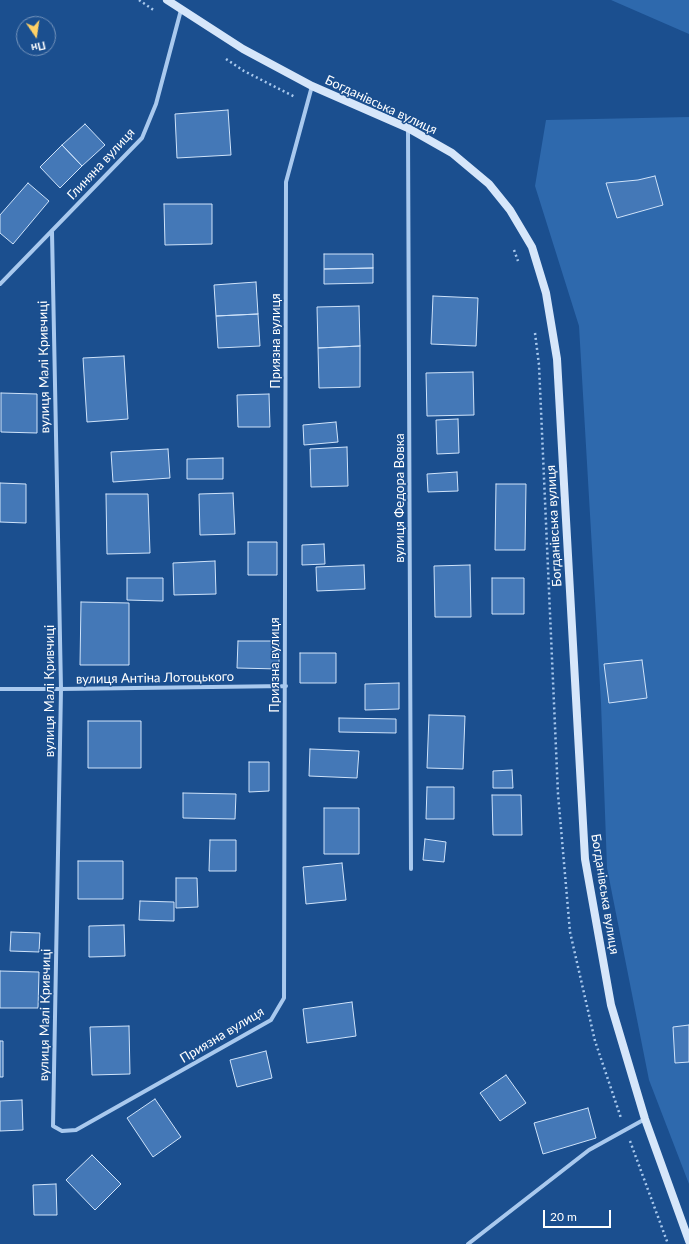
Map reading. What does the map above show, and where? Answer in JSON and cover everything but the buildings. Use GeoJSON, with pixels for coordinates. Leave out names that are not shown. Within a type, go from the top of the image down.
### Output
{"type":"FeatureCollection","features":[{"type":"Feature","properties":{"kind":"main road","name":"Богданівська вулиця"},"geometry":{"type":"LineString","coordinates":[[167,0],[243,49],[312,86],[408,128],[452,153],[490,184],[510,210],[532,247],[546,294],[558,359],[585,859],[611,1005],[645,1119],[689,1241]]}},
{"type":"Feature","properties":{"kind":"street","name":"Глиняна вулиця"},"geometry":{"type":"LineString","coordinates":[[0,284],[142,138],[156,104],[178,26],[181,10]]}},
{"type":"Feature","properties":{"kind":"street","name":"Приязна вулиця"},"geometry":{"type":"LineString","coordinates":[[76,1130],[271,1020],[284,998],[286,686],[286,182],[312,86]]}},
{"type":"Feature","properties":{"kind":"street","name":"вулиця Федора Вовка"},"geometry":{"type":"LineString","coordinates":[[408,128],[411,869]]}},
{"type":"Feature","properties":{"kind":"street","name":"вулиця Малі Кривчиці"},"geometry":{"type":"LineString","coordinates":[[52,232],[61,689],[53,1126],[62,1131],[76,1130]]}},
{"type":"Feature","properties":{"kind":"street","name":"вулиця Антіна Лотоцького"},"geometry":{"type":"LineString","coordinates":[[0,688],[61,689],[286,686]]}},
{"type":"Feature","properties":{"kind":"street"},"geometry":{"type":"LineString","coordinates":[[468,1244],[589,1150],[645,1119]]}},
{"type":"Feature","properties":{"kind":"path"},"geometry":{"type":"LineString","coordinates":[[139,0],[178,26]]}},
{"type":"Feature","properties":{"kind":"path"},"geometry":{"type":"LineString","coordinates":[[220,55],[244,71],[308,103]]}},
{"type":"Feature","properties":{"kind":"path"},"geometry":{"type":"LineString","coordinates":[[511,245],[519,264]]}},
{"type":"Feature","properties":{"kind":"path"},"geometry":{"type":"LineString","coordinates":[[534,327],[539,365],[558,794],[570,932],[595,1042],[625,1130],[668,1244]]}},
{"type":"Feature","properties":{"kind":"shaded area"},"geometry":{"type":"Polygon","coordinates":[[[611,0],[689,0],[689,34],[611,0]]]}},
{"type":"Feature","properties":{"kind":"shaded area"},"geometry":{"type":"Polygon","coordinates":[[[689,117],[689,1184],[649,1080],[607,868],[601,703],[579,326],[535,186],[546,120],[689,117]]]}}]}
